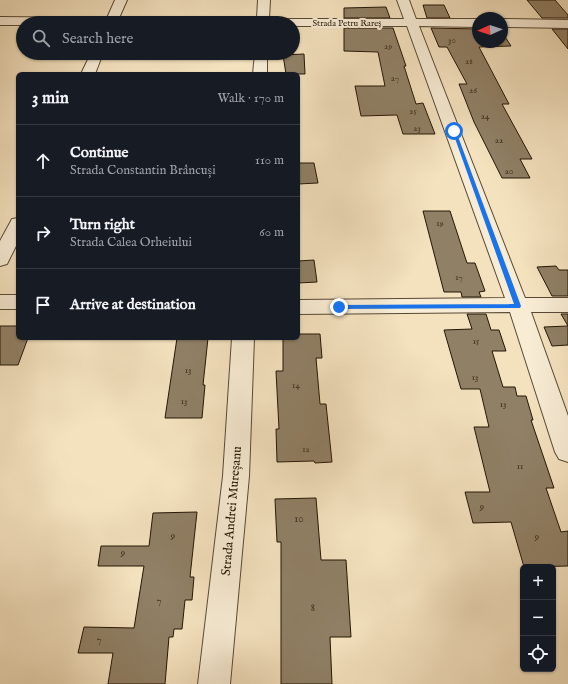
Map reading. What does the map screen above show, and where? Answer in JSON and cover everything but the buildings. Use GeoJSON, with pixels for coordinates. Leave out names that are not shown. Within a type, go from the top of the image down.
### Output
{"type":"FeatureCollection","features":[{"type":"Feature","properties":{"kind":"street"},"geometry":{"type":"LineString","coordinates":[[114,16],[121,0]]}},
{"type":"Feature","properties":{"kind":"street"},"geometry":{"type":"LineString","coordinates":[[263,16],[264,0]]}},
{"type":"Feature","properties":{"kind":"street"},"geometry":{"type":"LineString","coordinates":[[403,0],[518,306],[568,452]]}},
{"type":"Feature","properties":{"kind":"street","name":"Strada Petru Rareș"},"geometry":{"type":"LineString","coordinates":[[0,21],[16,21]]}},
{"type":"Feature","properties":{"kind":"street","name":"Strada Petru Rareș"},"geometry":{"type":"LineString","coordinates":[[300,23],[472,23]]}},
{"type":"Feature","properties":{"kind":"street"},"geometry":{"type":"LineString","coordinates":[[508,23],[568,24]]}},
{"type":"Feature","properties":{"kind":"street"},"geometry":{"type":"LineString","coordinates":[[89,72],[94,60]]}},
{"type":"Feature","properties":{"kind":"street"},"geometry":{"type":"LineString","coordinates":[[260,72],[261,60]]}},
{"type":"Feature","properties":{"kind":"street"},"geometry":{"type":"LineString","coordinates":[[0,260],[16,227]]}},
{"type":"Feature","properties":{"kind":"street"},"geometry":{"type":"LineString","coordinates":[[0,302],[16,302]]}},
{"type":"Feature","properties":{"kind":"street"},"geometry":{"type":"LineString","coordinates":[[300,307],[568,305]]}},
{"type":"Feature","properties":{"kind":"street","name":"Strada Andrei Mureșanu"},"geometry":{"type":"LineString","coordinates":[[214,684],[236,476],[243,340]]}},
{"type":"Feature","properties":{"kind":"route"},"geometry":{"type":"LineString","coordinates":[[339,307],[518,306],[454,131]]}}]}
